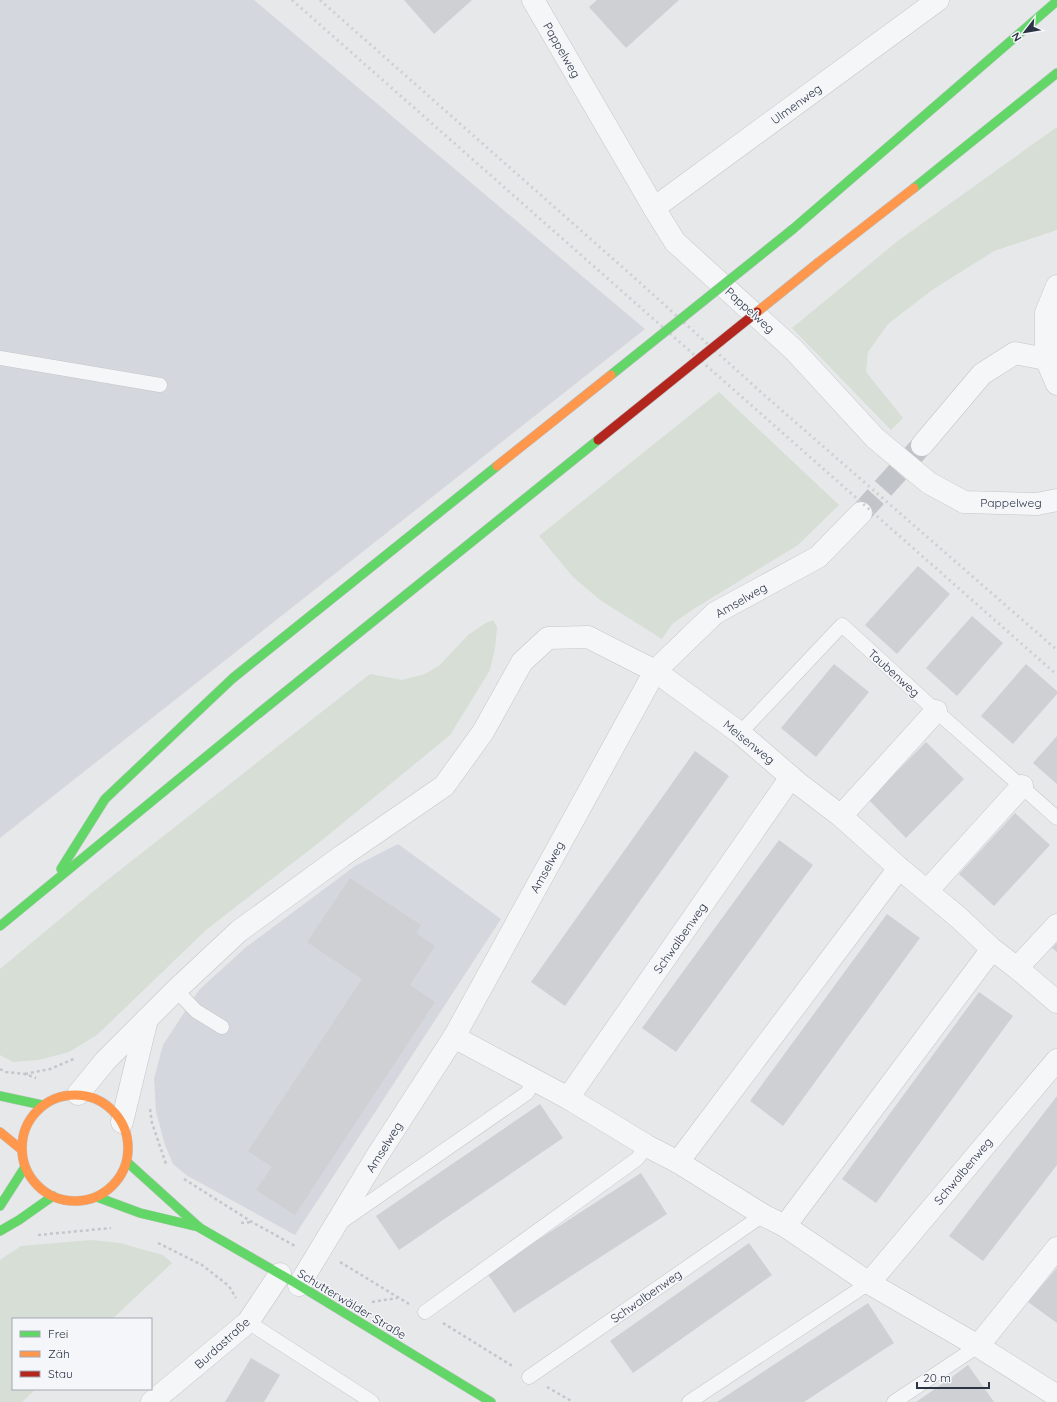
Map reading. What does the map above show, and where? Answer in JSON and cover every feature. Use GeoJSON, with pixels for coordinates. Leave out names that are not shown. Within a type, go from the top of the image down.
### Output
{"type":"FeatureCollection","features":[{"type":"Feature","properties":{"kind":"main road"},"geometry":{"type":"LineString","coordinates":[[51,885],[104,799],[233,678],[793,229],[1057,1]]}},
{"type":"Feature","properties":{"kind":"main road"},"geometry":{"type":"LineString","coordinates":[[0,926],[258,714],[819,262],[1057,73]]}},
{"type":"Feature","properties":{"kind":"main road"},"geometry":{"type":"LineString","coordinates":[[78,1094],[96,1098],[111,1108],[122,1122],[127,1135],[129,1148],[127,1162],[116,1183],[97,1197],[80,1201],[67,1200],[54,1196],[36,1184],[25,1167],[22,1150],[23,1133],[31,1118],[42,1105],[59,1096],[78,1094]]}},
{"type":"Feature","properties":{"kind":"main road"},"geometry":{"type":"LineString","coordinates":[[0,1096],[42,1105]]}},
{"type":"Feature","properties":{"kind":"main road"},"geometry":{"type":"LineString","coordinates":[[0,1132],[22,1150]]}},
{"type":"Feature","properties":{"kind":"main road","name":"Schutterwälder Straße"},"geometry":{"type":"LineString","coordinates":[[127,1162],[200,1228],[299,1285],[491,1402]]}},
{"type":"Feature","properties":{"kind":"main road"},"geometry":{"type":"LineString","coordinates":[[0,1206],[25,1167]]}},
{"type":"Feature","properties":{"kind":"main road"},"geometry":{"type":"LineString","coordinates":[[0,1231],[54,1196]]}},
{"type":"Feature","properties":{"kind":"main road","name":"Schutterwälder Straße"},"geometry":{"type":"LineString","coordinates":[[97,1197],[140,1213],[200,1228]]}},
{"type":"Feature","properties":{"kind":"street","name":"Pappelweg"},"geometry":{"type":"LineString","coordinates":[[533,0],[675,242],[794,350],[875,438],[929,484],[964,502],[1037,504],[1057,500]]}},
{"type":"Feature","properties":{"kind":"street","name":"Ulmenweg"},"geometry":{"type":"LineString","coordinates":[[654,208],[938,0]]}},
{"type":"Feature","properties":{"kind":"street"},"geometry":{"type":"LineString","coordinates":[[1057,286],[1046,313],[1046,359],[1057,384]]}},
{"type":"Feature","properties":{"kind":"street"},"geometry":{"type":"LineString","coordinates":[[922,446],[982,374],[1015,353],[1046,359]]}},
{"type":"Feature","properties":{"kind":"street","name":"Amselweg"},"geometry":{"type":"LineString","coordinates":[[299,1285],[377,1156],[454,1037],[655,672],[715,613],[818,557],[861,512]]}},
{"type":"Feature","properties":{"kind":"street","name":"Meisenweg"},"geometry":{"type":"LineString","coordinates":[[78,1094],[106,1060],[176,990],[240,931],[342,856],[444,786],[483,732],[522,662],[548,638],[588,637],[655,672],[740,733],[791,777],[841,816],[992,949],[1057,1002]]}},
{"type":"Feature","properties":{"kind":"street"},"geometry":{"type":"LineString","coordinates":[[841,816],[936,711]]}},
{"type":"Feature","properties":{"kind":"street","name":"Schwalbenweg"},"geometry":{"type":"LineString","coordinates":[[568,1098],[791,777]]}},
{"type":"Feature","properties":{"kind":"street"},"geometry":{"type":"LineString","coordinates":[[927,891],[1022,786]]}},
{"type":"Feature","properties":{"kind":"street"},"geometry":{"type":"LineString","coordinates":[[678,1162],[899,868]]}},
{"type":"Feature","properties":{"kind":"street"},"geometry":{"type":"LineString","coordinates":[[1017,968],[1057,925]]}},
{"type":"Feature","properties":{"kind":"street"},"geometry":{"type":"LineString","coordinates":[[785,1226],[992,949]]}},
{"type":"Feature","properties":{"kind":"street"},"geometry":{"type":"LineString","coordinates":[[122,1122],[147,1019]]}},
{"type":"Feature","properties":{"kind":"street"},"geometry":{"type":"LineString","coordinates":[[454,1037],[568,1098],[647,1146],[678,1162],[763,1215],[785,1226],[869,1283],[978,1346],[1057,1396]]}},
{"type":"Feature","properties":{"kind":"street","name":"Schwalbenweg"},"geometry":{"type":"LineString","coordinates":[[869,1283],[1057,1060]]}},
{"type":"Feature","properties":{"kind":"street"},"geometry":{"type":"LineString","coordinates":[[978,1346],[1057,1248]]}},
{"type":"Feature","properties":{"kind":"street","name":"Burdastraße"},"geometry":{"type":"LineString","coordinates":[[152,1402],[248,1322],[280,1274]]}},
{"type":"Feature","properties":{"kind":"lane"},"geometry":{"type":"LineString","coordinates":[[0,358],[160,385]]}},
{"type":"Feature","properties":{"kind":"lane","name":"Taubenweg"},"geometry":{"type":"LineString","coordinates":[[740,733],[842,625],[936,711],[1057,818]]}},
{"type":"Feature","properties":{"kind":"lane"},"geometry":{"type":"LineString","coordinates":[[176,990],[196,1011],[222,1027]]}},
{"type":"Feature","properties":{"kind":"lane"},"geometry":{"type":"LineString","coordinates":[[334,1227],[527,1093],[535,1080]]}},
{"type":"Feature","properties":{"kind":"lane"},"geometry":{"type":"LineString","coordinates":[[425,1312],[637,1159],[647,1146]]}},
{"type":"Feature","properties":{"kind":"lane","name":"Schwalbenweg"},"geometry":{"type":"LineString","coordinates":[[529,1377],[763,1215]]}},
{"type":"Feature","properties":{"kind":"lane","name":"Schwalbenweg"},"geometry":{"type":"LineString","coordinates":[[689,1402],[869,1283]]}},
{"type":"Feature","properties":{"kind":"lane"},"geometry":{"type":"LineString","coordinates":[[248,1322],[372,1402]]}},
{"type":"Feature","properties":{"kind":"lane"},"geometry":{"type":"LineString","coordinates":[[894,1402],[978,1346]]}},
{"type":"Feature","properties":{"kind":"path"},"geometry":{"type":"LineString","coordinates":[[0,1069],[6,1072],[25,1074]]}},
{"type":"Feature","properties":{"kind":"path"},"geometry":{"type":"LineString","coordinates":[[181,1177],[259,1226],[307,1253],[329,1255],[397,1298],[425,1312],[529,1377],[573,1402]]}},
{"type":"Feature","properties":{"kind":"path"},"geometry":{"type":"LineString","coordinates":[[19,1220],[36,1236],[118,1227]]}},
{"type":"Feature","properties":{"kind":"path"},"geometry":{"type":"LineString","coordinates":[[152,1240],[202,1265],[229,1286],[248,1322]]}},
{"type":"Feature","properties":{"kind":"shaded area"},"geometry":{"type":"Polygon","coordinates":[[[0,0],[254,0],[645,329],[0,838],[0,0]]]}},
{"type":"Feature","properties":{"kind":"shaded area"},"geometry":{"type":"Polygon","coordinates":[[[1057,127],[1057,230],[994,251],[932,290],[888,324],[868,352],[866,372],[903,418],[891,430],[792,328],[899,240],[1057,127]]]}},
{"type":"Feature","properties":{"kind":"shaded area"},"geometry":{"type":"Polygon","coordinates":[[[719,392],[839,505],[798,545],[692,610],[672,624],[662,639],[600,600],[573,577],[539,536],[719,392]]]}},
{"type":"Feature","properties":{"kind":"shaded area"},"geometry":{"type":"Polygon","coordinates":[[[493,620],[497,627],[495,648],[490,670],[450,735],[321,841],[206,930],[97,1035],[69,1052],[38,1060],[13,1062],[0,1055],[0,969],[106,881],[370,674],[402,680],[425,674],[440,665],[468,635],[484,624],[493,620]]]}},
{"type":"Feature","properties":{"kind":"shaded area"},"geometry":{"type":"Polygon","coordinates":[[[398,844],[501,919],[295,1235],[186,1175],[173,1164],[165,1145],[156,1112],[154,1079],[163,1045],[199,990],[245,948],[355,866],[398,844]]]}},
{"type":"Feature","properties":{"kind":"shaded area"},"geometry":{"type":"Polygon","coordinates":[[[91,1240],[120,1243],[163,1255],[172,1263],[113,1318],[12,1318],[12,1390],[35,1390],[22,1402],[0,1402],[0,1260],[21,1246],[91,1240]]]}},
{"type":"Feature","properties":{"kind":"building"},"geometry":{"type":"Polygon","coordinates":[[[404,0],[472,0],[434,34],[404,0]]]}},
{"type":"Feature","properties":{"kind":"building"},"geometry":{"type":"Polygon","coordinates":[[[597,0],[679,0],[626,48],[589,7],[597,0]]]}},
{"type":"Feature","properties":{"kind":"building"},"geometry":{"type":"Polygon","coordinates":[[[918,566],[950,594],[897,654],[865,625],[918,566]]]}},
{"type":"Feature","properties":{"kind":"building"},"geometry":{"type":"Polygon","coordinates":[[[972,616],[1003,643],[957,696],[926,668],[972,616]]]}},
{"type":"Feature","properties":{"kind":"building"},"geometry":{"type":"Polygon","coordinates":[[[834,664],[869,692],[816,757],[781,728],[834,664]]]}},
{"type":"Feature","properties":{"kind":"building"},"geometry":{"type":"Polygon","coordinates":[[[1026,664],[1057,691],[1057,694],[1013,744],[981,716],[1026,664]]]}},
{"type":"Feature","properties":{"kind":"building"},"geometry":{"type":"Polygon","coordinates":[[[1057,736],[1057,784],[1033,763],[1057,736]]]}},
{"type":"Feature","properties":{"kind":"building"},"geometry":{"type":"Polygon","coordinates":[[[926,742],[964,779],[906,838],[869,800],[926,742]]]}},
{"type":"Feature","properties":{"kind":"building"},"geometry":{"type":"Polygon","coordinates":[[[695,751],[729,776],[565,1006],[531,982],[695,751]]]}},
{"type":"Feature","properties":{"kind":"building"},"geometry":{"type":"Polygon","coordinates":[[[1015,813],[1050,845],[994,906],[959,874],[1015,813]]]}},
{"type":"Feature","properties":{"kind":"building"},"geometry":{"type":"Polygon","coordinates":[[[779,840],[813,865],[676,1052],[642,1028],[779,840]]]}},
{"type":"Feature","properties":{"kind":"building"},"geometry":{"type":"Polygon","coordinates":[[[350,878],[421,925],[416,933],[435,946],[410,985],[435,1002],[295,1215],[256,1190],[272,1167],[248,1151],[362,979],[307,942],[350,878]]]}},
{"type":"Feature","properties":{"kind":"building"},"geometry":{"type":"Polygon","coordinates":[[[887,914],[920,938],[783,1126],[750,1101],[887,914]]]}},
{"type":"Feature","properties":{"kind":"building"},"geometry":{"type":"Polygon","coordinates":[[[1057,943],[1057,952],[1052,948],[1057,943]]]}},
{"type":"Feature","properties":{"kind":"building"},"geometry":{"type":"Polygon","coordinates":[[[979,992],[1013,1016],[876,1203],[842,1179],[979,992]]]}},
{"type":"Feature","properties":{"kind":"building"},"geometry":{"type":"Polygon","coordinates":[[[1057,1096],[1057,1165],[983,1261],[949,1236],[1057,1096]]]}},
{"type":"Feature","properties":{"kind":"building"},"geometry":{"type":"Polygon","coordinates":[[[540,1104],[563,1138],[399,1250],[376,1216],[540,1104]]]}},
{"type":"Feature","properties":{"kind":"building"},"geometry":{"type":"Polygon","coordinates":[[[641,1173],[667,1214],[514,1313],[487,1273],[641,1173]]]}},
{"type":"Feature","properties":{"kind":"building"},"geometry":{"type":"Polygon","coordinates":[[[749,1243],[772,1275],[633,1373],[610,1341],[749,1243]]]}},
{"type":"Feature","properties":{"kind":"building"},"geometry":{"type":"Polygon","coordinates":[[[1057,1268],[1057,1323],[1028,1302],[1057,1268]]]}},
{"type":"Feature","properties":{"kind":"building"},"geometry":{"type":"Polygon","coordinates":[[[868,1303],[894,1343],[804,1402],[717,1402],[868,1303]]]}},
{"type":"Feature","properties":{"kind":"building"},"geometry":{"type":"Polygon","coordinates":[[[251,1358],[280,1375],[264,1402],[225,1402],[251,1358]]]}},
{"type":"Feature","properties":{"kind":"building"},"geometry":{"type":"Polygon","coordinates":[[[968,1365],[994,1402],[916,1402],[952,1377],[968,1365]]]}},
{"type":"Feature","properties":{"kind":"tunnel"},"geometry":{"type":"LineString","coordinates":[[861,513],[922,445]]}},
{"type":"Feature","properties":{"kind":"railway"},"geometry":{"type":"LineString","coordinates":[[292,0],[1057,675]]}},
{"type":"Feature","properties":{"kind":"railway"},"geometry":{"type":"LineString","coordinates":[[320,0],[637,280],[763,394],[1057,650]]}},
{"type":"Feature","properties":{"kind":"traffic: fast"},"geometry":{"type":"LineString","coordinates":[[793,229],[1057,1]]}},
{"type":"Feature","properties":{"kind":"traffic: fast"},"geometry":{"type":"LineString","coordinates":[[914,188],[1057,73]]}},
{"type":"Feature","properties":{"kind":"traffic: fast"},"geometry":{"type":"LineString","coordinates":[[611,375],[793,229]]}},
{"type":"Feature","properties":{"kind":"traffic: fast"},"geometry":{"type":"LineString","coordinates":[[258,714],[598,440]]}},
{"type":"Feature","properties":{"kind":"traffic: fast"},"geometry":{"type":"LineString","coordinates":[[233,678],[497,466]]}},
{"type":"Feature","properties":{"kind":"traffic: fast"},"geometry":{"type":"LineString","coordinates":[[61,869],[105,799],[233,678]]}},
{"type":"Feature","properties":{"kind":"traffic: fast"},"geometry":{"type":"LineString","coordinates":[[0,926],[258,714]]}},
{"type":"Feature","properties":{"kind":"traffic: fast"},"geometry":{"type":"LineString","coordinates":[[0,1096],[42,1105]]}},
{"type":"Feature","properties":{"kind":"traffic: fast"},"geometry":{"type":"LineString","coordinates":[[127,1162],[200,1228],[292,1281],[491,1402]]}},
{"type":"Feature","properties":{"kind":"traffic: fast"},"geometry":{"type":"LineString","coordinates":[[0,1206],[25,1167]]}},
{"type":"Feature","properties":{"kind":"traffic: fast"},"geometry":{"type":"LineString","coordinates":[[0,1231],[19,1220],[53,1196]]}},
{"type":"Feature","properties":{"kind":"traffic: fast"},"geometry":{"type":"LineString","coordinates":[[97,1197],[140,1213],[199,1227]]}},
{"type":"Feature","properties":{"kind":"traffic: slow"},"geometry":{"type":"LineString","coordinates":[[819,262],[914,188]]}},
{"type":"Feature","properties":{"kind":"traffic: slow"},"geometry":{"type":"LineString","coordinates":[[757,312],[819,262]]}},
{"type":"Feature","properties":{"kind":"traffic: slow"},"geometry":{"type":"LineString","coordinates":[[497,466],[611,375]]}},
{"type":"Feature","properties":{"kind":"traffic: slow"},"geometry":{"type":"LineString","coordinates":[[75,1095],[95,1099],[113,1110],[124,1128],[128,1148],[124,1168],[113,1186],[95,1197],[75,1201],[55,1197],[37,1186],[26,1168],[22,1148],[26,1128],[37,1110],[55,1099],[75,1095]]}},
{"type":"Feature","properties":{"kind":"traffic: slow"},"geometry":{"type":"LineString","coordinates":[[0,1132],[22,1150]]}},
{"type":"Feature","properties":{"kind":"traffic: jam"},"geometry":{"type":"LineString","coordinates":[[598,440],[757,312]]}}]}
